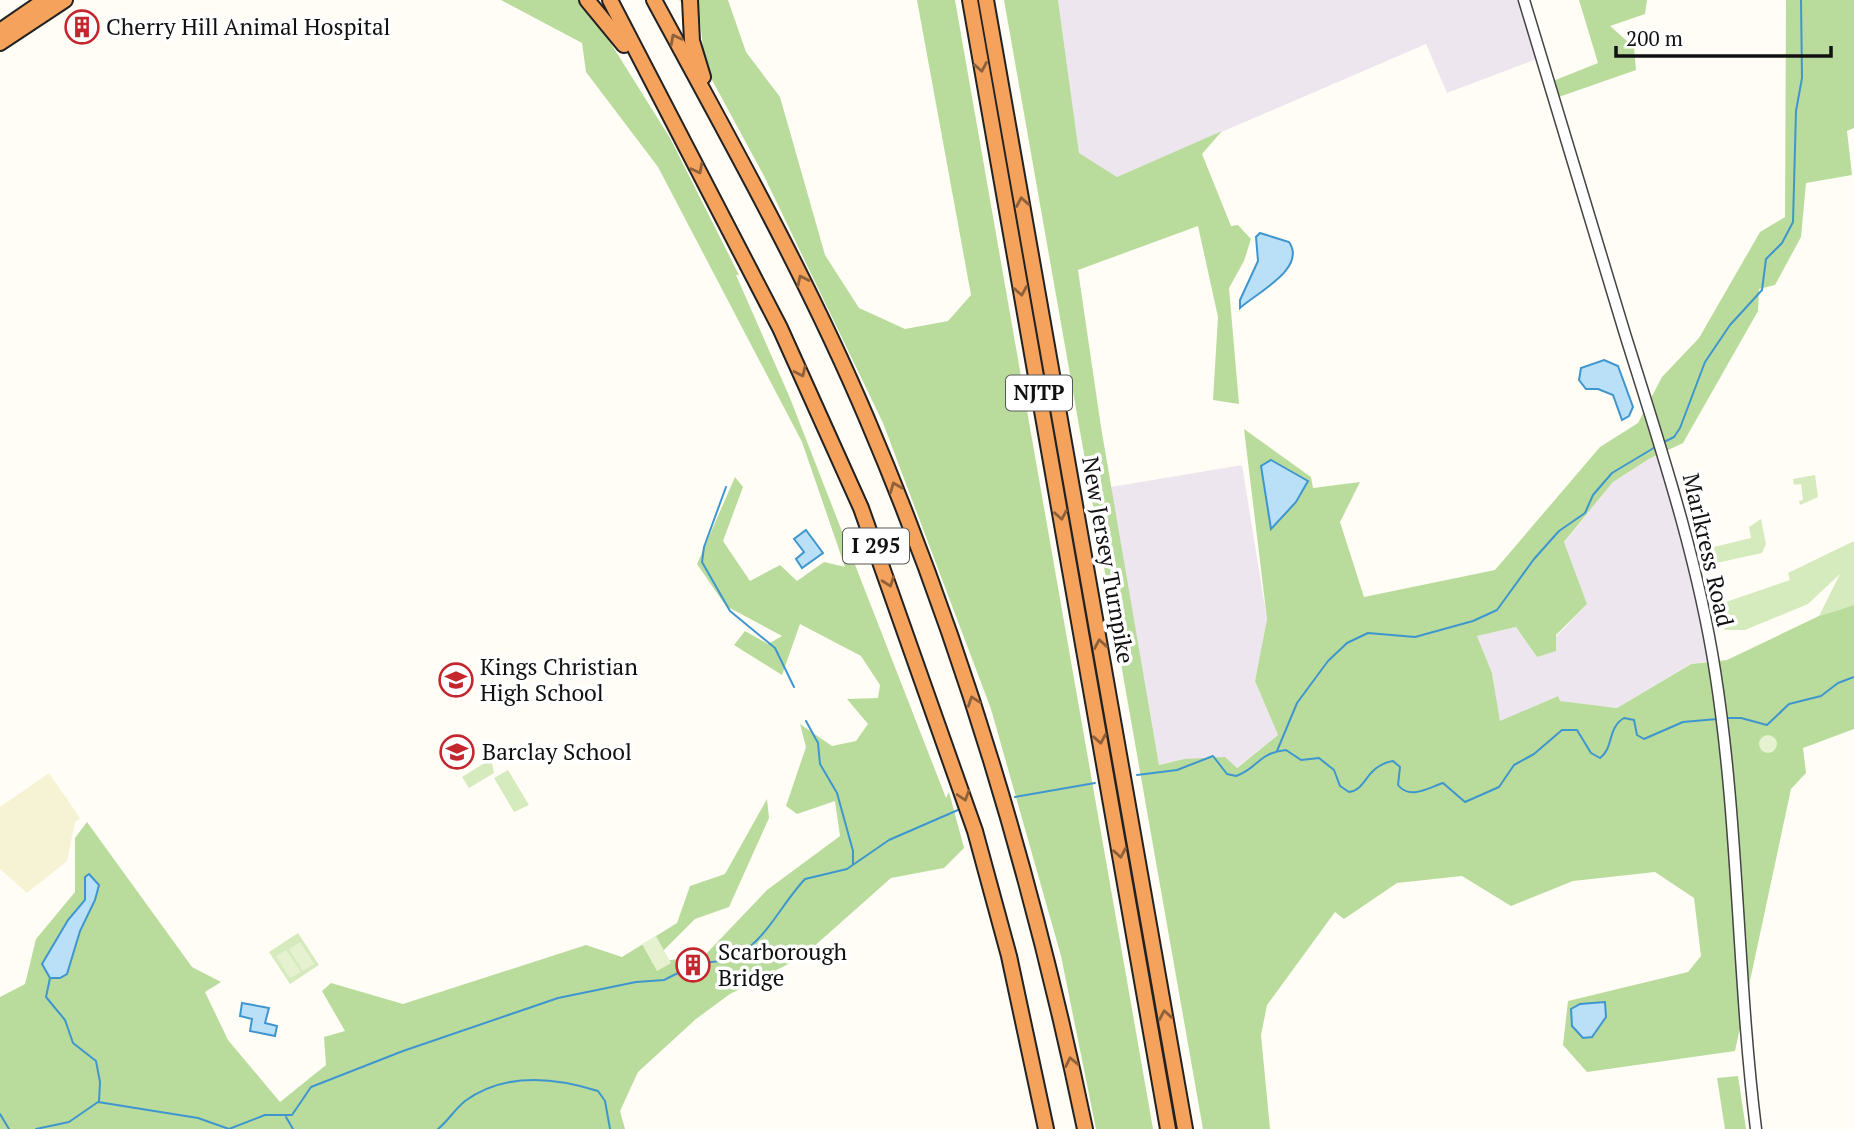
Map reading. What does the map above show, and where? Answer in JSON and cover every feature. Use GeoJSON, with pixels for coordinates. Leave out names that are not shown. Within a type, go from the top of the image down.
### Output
{"type":"FeatureCollection","features":[{"type":"Feature","properties":{"kind":"highway"},"geometry":{"type":"LineString","coordinates":[[0,31],[45,0]]}},
{"type":"Feature","properties":{"kind":"highway"},"geometry":{"type":"LineString","coordinates":[[0,43],[65,0]]}},
{"type":"Feature","properties":{"kind":"highway"},"geometry":{"type":"LineString","coordinates":[[587,0],[615,31],[684,141]]}},
{"type":"Feature","properties":{"kind":"highway","name":"I 295"},"geometry":{"type":"LineString","coordinates":[[610,0],[684,141],[827,428],[861,508],[906,629],[975,831],[1009,956],[1046,1129]]}},
{"type":"Feature","properties":{"kind":"highway","name":"I 295"},"geometry":{"type":"LineString","coordinates":[[654,0],[806,289],[866,416],[953,641],[994,763],[1031,890],[1085,1129]]}},
{"type":"Feature","properties":{"kind":"highway"},"geometry":{"type":"LineString","coordinates":[[690,0],[692,41],[719,121]]}},
{"type":"Feature","properties":{"kind":"highway","name":"New Jersey Turnpike"},"geometry":{"type":"LineString","coordinates":[[970,0],[1168,1129]]}},
{"type":"Feature","properties":{"kind":"highway","name":"New Jersey Turnpike"},"geometry":{"type":"LineString","coordinates":[[986,0],[1185,1129]]}},
{"type":"Feature","properties":{"kind":"street","name":"Marlkress Road"},"geometry":{"type":"LineString","coordinates":[[1524,0],[1665,458],[1715,671],[1742,943],[1748,1062],[1756,1129]]}},
{"type":"Feature","properties":{"kind":"shaded area"},"geometry":{"type":"Polygon","coordinates":[[[1058,0],[1522,0],[1539,58],[1447,93],[1426,44],[1117,177],[1079,154],[1058,0]]]}},
{"type":"Feature","properties":{"kind":"shaded area"},"geometry":{"type":"Polygon","coordinates":[[[1663,454],[1712,661],[1690,664],[1617,708],[1559,701],[1557,696],[1500,722],[1492,673],[1477,636],[1516,627],[1537,657],[1587,604],[1564,543],[1613,482],[1649,459],[1663,454]]]}},
{"type":"Feature","properties":{"kind":"shaded area"},"geometry":{"type":"Polygon","coordinates":[[[1242,465],[1267,619],[1255,681],[1278,735],[1236,768],[1184,759],[1159,765],[1111,487],[1242,465]]]}},
{"type":"Feature","properties":{"kind":"shaded area"},"geometry":{"type":"Polygon","coordinates":[[[49,773],[80,818],[75,822],[67,861],[27,893],[0,869],[0,807],[49,773]]]}},
{"type":"Feature","properties":{"kind":"green space"},"geometry":{"type":"Polygon","coordinates":[[[501,0],[588,0],[590,10],[670,138],[739,275],[736,275],[790,398],[946,798],[949,792],[964,848],[944,868],[891,878],[802,957],[730,994],[696,1019],[638,1072],[620,1111],[625,1129],[0,1129],[0,997],[25,984],[36,939],[75,892],[75,838],[87,822],[192,967],[221,982],[205,992],[228,1040],[280,1102],[326,1065],[324,1037],[345,1031],[322,991],[331,983],[403,1004],[586,945],[622,957],[677,923],[690,886],[725,874],[767,799],[769,818],[729,907],[695,919],[651,963],[705,955],[767,890],[840,836],[835,801],[797,814],[786,806],[806,747],[800,724],[832,746],[856,741],[868,724],[847,699],[878,698],[880,685],[861,656],[800,624],[782,675],[734,645],[745,631],[768,644],[782,636],[726,606],[697,564],[735,477],[743,487],[723,541],[750,581],[780,565],[797,581],[824,562],[845,567],[802,442],[658,167],[586,72],[582,43],[501,0]]]}},
{"type":"Feature","properties":{"kind":"green space"},"geometry":{"type":"Polygon","coordinates":[[[679,0],[728,0],[746,52],[780,97],[825,255],[859,308],[905,329],[948,321],[971,295],[917,0],[955,0],[1153,1129],[1096,1129],[1061,956],[991,709],[883,423],[764,176],[705,67],[700,20],[679,0]]]}},
{"type":"Feature","properties":{"kind":"green space"},"geometry":{"type":"Polygon","coordinates":[[[1004,0],[1058,0],[1079,153],[1117,177],[1222,131],[1202,154],[1231,226],[1238,225],[1251,239],[1244,261],[1229,288],[1239,404],[1213,400],[1218,317],[1198,226],[1078,270],[1101,427],[1159,765],[1184,759],[1225,757],[1237,768],[1278,735],[1255,681],[1267,619],[1244,429],[1311,477],[1313,488],[1360,482],[1340,522],[1364,597],[1495,570],[1600,447],[1638,423],[1662,377],[1699,338],[1760,232],[1785,217],[1786,0],[1854,0],[1854,128],[1847,131],[1852,175],[1806,183],[1801,237],[1775,285],[1759,289],[1758,311],[1683,443],[1649,459],[1613,482],[1564,542],[1587,604],[1556,635],[1556,651],[1537,657],[1516,627],[1477,636],[1492,673],[1500,721],[1558,696],[1560,701],[1617,708],[1691,664],[1727,660],[1819,616],[1854,605],[1854,729],[1803,748],[1806,773],[1791,789],[1735,1051],[1587,1072],[1563,1045],[1568,1001],[1688,972],[1701,956],[1694,898],[1655,872],[1573,881],[1511,906],[1462,876],[1397,883],[1344,919],[1335,912],[1267,1005],[1261,1035],[1270,1129],[1203,1129],[1004,0]]]}},
{"type":"Feature","properties":{"kind":"green space"},"geometry":{"type":"Polygon","coordinates":[[[1579,0],[1647,0],[1645,14],[1610,26],[1634,47],[1636,70],[1553,99],[1548,83],[1598,63],[1579,0]]]}},
{"type":"Feature","properties":{"kind":"green space"},"geometry":{"type":"Polygon","coordinates":[[[1815,475],[1818,497],[1800,505],[1799,501],[1803,500],[1801,484],[1794,485],[1793,479],[1815,475]]]}},
{"type":"Feature","properties":{"kind":"green space"},"geometry":{"type":"Polygon","coordinates":[[[1761,519],[1766,544],[1762,553],[1712,564],[1704,559],[1701,550],[1751,538],[1749,527],[1761,519]]]}},
{"type":"Feature","properties":{"kind":"green space"},"geometry":{"type":"Polygon","coordinates":[[[1854,541],[1854,605],[1819,616],[1840,574],[1808,604],[1745,630],[1725,630],[1717,605],[1790,580],[1788,573],[1854,541]]]}},
{"type":"Feature","properties":{"kind":"green space"},"geometry":{"type":"Polygon","coordinates":[[[1768,735],[1774,738],[1777,744],[1774,750],[1768,753],[1762,750],[1759,744],[1762,738],[1768,735]]]}},
{"type":"Feature","properties":{"kind":"green space"},"geometry":{"type":"Polygon","coordinates":[[[491,759],[494,773],[469,788],[462,777],[491,759]]]}},
{"type":"Feature","properties":{"kind":"green space"},"geometry":{"type":"Polygon","coordinates":[[[508,770],[529,805],[514,812],[494,778],[508,770]]]}},
{"type":"Feature","properties":{"kind":"green space"},"geometry":{"type":"Polygon","coordinates":[[[298,933],[319,965],[290,984],[269,952],[298,933]]]}},
{"type":"Feature","properties":{"kind":"green space"},"geometry":{"type":"Polygon","coordinates":[[[656,936],[671,963],[657,971],[642,944],[656,936]]]}},
{"type":"Feature","properties":{"kind":"green space"},"geometry":{"type":"Polygon","coordinates":[[[300,942],[314,964],[303,971],[289,949],[300,942]]]}},
{"type":"Feature","properties":{"kind":"green space"},"geometry":{"type":"Polygon","coordinates":[[[286,950],[301,972],[290,978],[276,956],[286,950]]]}},
{"type":"Feature","properties":{"kind":"green space"},"geometry":{"type":"Polygon","coordinates":[[[1738,1076],[1746,1129],[1725,1129],[1717,1078],[1738,1076]]]}},
{"type":"Feature","properties":{"kind":"water"},"geometry":{"type":"Polygon","coordinates":[[[1260,233],[1289,242],[1293,252],[1291,261],[1278,279],[1240,308],[1240,300],[1258,261],[1256,237],[1260,233]]]}},
{"type":"Feature","properties":{"kind":"water"},"geometry":{"type":"Polygon","coordinates":[[[1604,360],[1618,366],[1633,407],[1629,416],[1622,420],[1613,395],[1598,389],[1586,389],[1579,380],[1581,368],[1604,360]]]}},
{"type":"Feature","properties":{"kind":"water"},"geometry":{"type":"Polygon","coordinates":[[[1271,460],[1308,481],[1296,502],[1271,529],[1261,466],[1271,460]]]}},
{"type":"Feature","properties":{"kind":"water"},"geometry":{"type":"Polygon","coordinates":[[[806,530],[823,553],[802,568],[796,559],[804,552],[794,539],[806,530]]]}},
{"type":"Feature","properties":{"kind":"water"},"geometry":{"type":"Polygon","coordinates":[[[89,874],[99,885],[95,900],[80,931],[67,974],[60,978],[50,978],[42,964],[68,920],[85,900],[85,877],[89,874]]]}},
{"type":"Feature","properties":{"kind":"water"},"geometry":{"type":"Polygon","coordinates":[[[1605,1002],[1606,1017],[1592,1037],[1583,1038],[1572,1026],[1571,1009],[1580,1004],[1605,1002]]]}},
{"type":"Feature","properties":{"kind":"water"},"geometry":{"type":"Polygon","coordinates":[[[242,1003],[269,1008],[265,1023],[277,1026],[275,1036],[250,1031],[252,1019],[240,1016],[242,1003]]]}},
{"type":"Feature","properties":{"kind":"waterway"},"geometry":{"type":"LineString","coordinates":[[1662,443],[1674,437],[1680,428],[1705,362],[1730,325],[1762,290],[1766,259],[1782,243],[1793,222],[1796,111],[1802,78],[1801,0]]}},
{"type":"Feature","properties":{"kind":"waterway"},"geometry":{"type":"LineString","coordinates":[[1277,751],[1297,703],[1328,661],[1347,643],[1368,633],[1415,637],[1473,621],[1497,610],[1534,559],[1559,531],[1585,513],[1593,495],[1612,473],[1657,446]]}},
{"type":"Feature","properties":{"kind":"waterway"},"geometry":{"type":"LineString","coordinates":[[726,487],[704,547],[702,562],[730,611],[775,648],[794,687]]}},
{"type":"Feature","properties":{"kind":"waterway"},"geometry":{"type":"LineString","coordinates":[[1726,718],[1741,718],[1767,725],[1789,704],[1821,696],[1838,683],[1854,677]]}},
{"type":"Feature","properties":{"kind":"waterway"},"geometry":{"type":"LineString","coordinates":[[1137,775],[1177,770],[1213,756],[1227,774],[1236,776],[1269,754],[1286,750],[1301,760],[1319,758],[1334,770],[1340,786],[1349,792],[1360,787],[1377,768],[1393,761],[1400,767],[1398,785],[1408,792],[1419,792],[1443,783],[1465,802],[1499,787],[1514,765],[1534,754],[1562,730],[1577,730],[1591,753],[1600,758],[1607,749],[1615,727],[1624,718],[1634,720],[1637,735],[1644,739],[1683,722],[1717,719]]}},
{"type":"Feature","properties":{"kind":"waterway"},"geometry":{"type":"LineString","coordinates":[[806,721],[818,743],[820,764],[837,793],[853,851],[853,864]]}},
{"type":"Feature","properties":{"kind":"waterway"},"geometry":{"type":"LineString","coordinates":[[1015,797],[1095,783]]}},
{"type":"Feature","properties":{"kind":"waterway"},"geometry":{"type":"LineString","coordinates":[[698,962],[718,961],[735,956],[749,947],[761,936],[805,879],[847,869],[889,840],[958,810]]}},
{"type":"Feature","properties":{"kind":"waterway"},"geometry":{"type":"LineString","coordinates":[[36,1129],[69,1122],[98,1102],[198,1118],[229,1129],[265,1115],[292,1115],[311,1087],[403,1051],[558,998],[636,982],[664,980],[688,968]]}},
{"type":"Feature","properties":{"kind":"waterway"},"geometry":{"type":"LineString","coordinates":[[50,978],[46,997],[65,1020],[73,1043],[96,1061],[100,1082],[99,1101]]}},
{"type":"Feature","properties":{"kind":"waterway"},"geometry":{"type":"LineString","coordinates":[[438,1129],[461,1104],[480,1092],[496,1085],[530,1080],[547,1080],[598,1091],[605,1101],[610,1129]]}},
{"type":"Feature","properties":{"kind":"waterway"},"geometry":{"type":"LineString","coordinates":[[0,1114],[9,1129]]}},
{"type":"Feature","properties":{"kind":"waterway"},"geometry":{"type":"LineString","coordinates":[[286,1117],[293,1129]]}},
{"type":"Feature","properties":{"kind":"place","name":"Cherry Hill Animal Hospital"},"geometry":{"type":"Point","coordinates":[82,27]}},
{"type":"Feature","properties":{"kind":"place","name":"Kings Christian High School"},"geometry":{"type":"Point","coordinates":[456,680]}},
{"type":"Feature","properties":{"kind":"place","name":"Barclay School"},"geometry":{"type":"Point","coordinates":[457,752]}},
{"type":"Feature","properties":{"kind":"place","name":"Scarborough Bridge"},"geometry":{"type":"Point","coordinates":[693,965]}}]}
